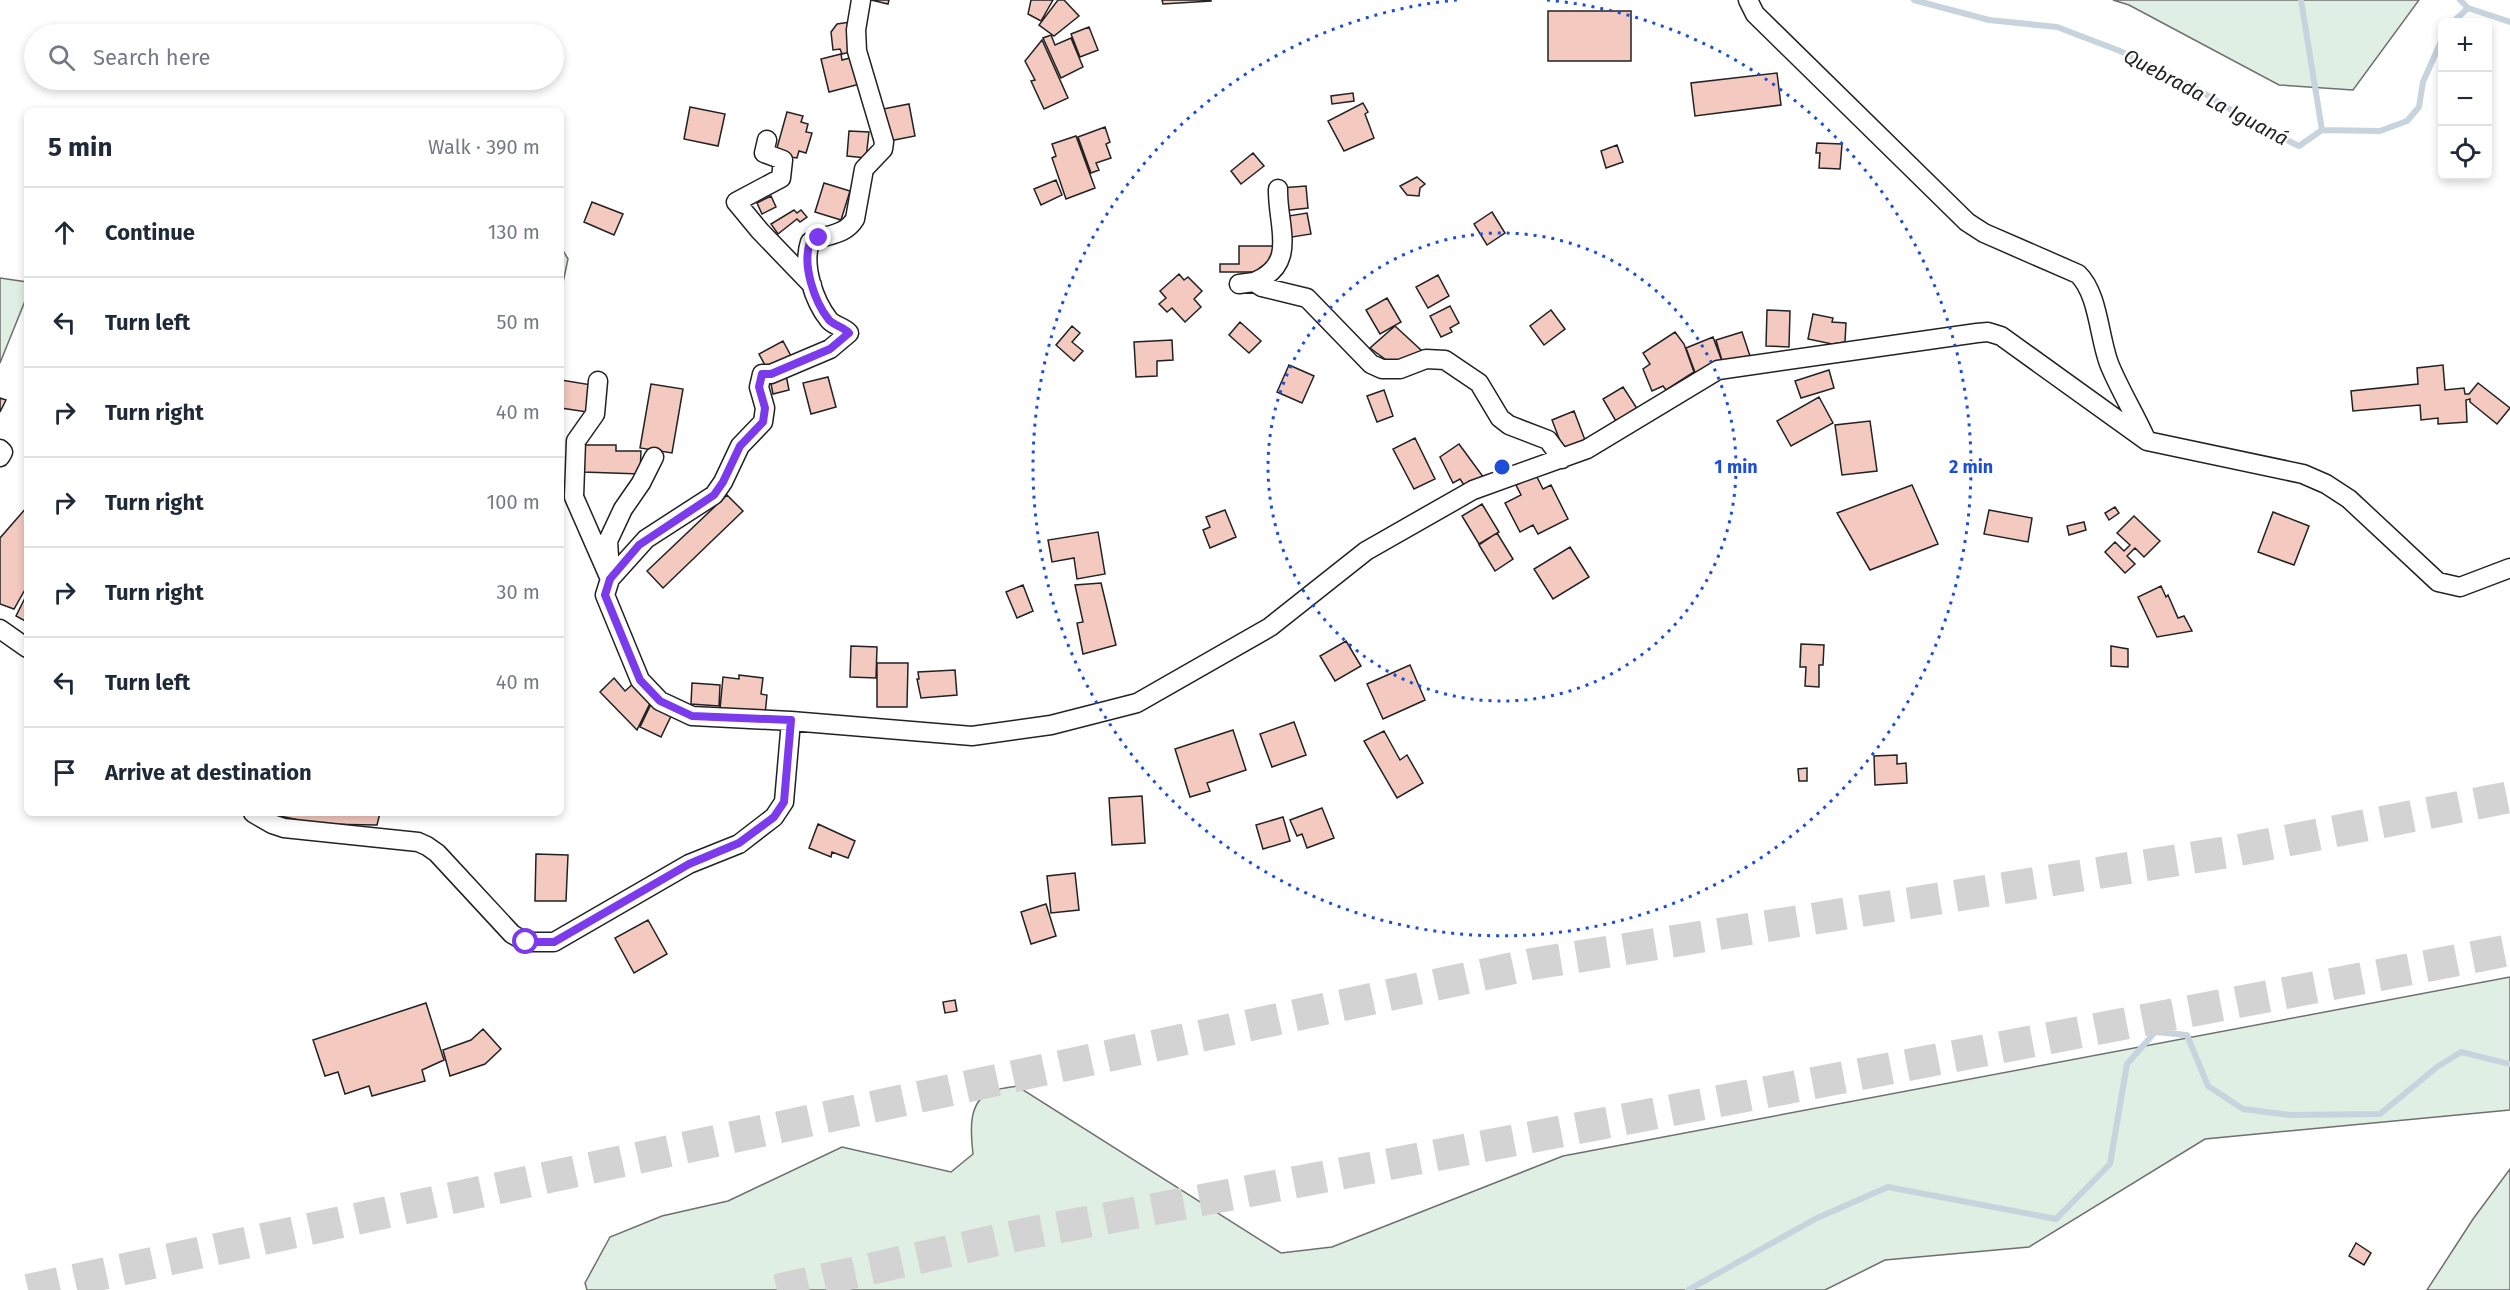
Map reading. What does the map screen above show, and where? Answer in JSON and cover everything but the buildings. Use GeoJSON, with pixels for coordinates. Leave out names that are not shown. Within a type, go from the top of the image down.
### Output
{"type":"FeatureCollection","features":[{"type":"Feature","properties":{"kind":"street"},"geometry":{"type":"LineString","coordinates":[[861,0],[856,30],[857,51],[884,142],[883,149],[864,169],[855,219],[851,226],[834,235],[810,242],[806,256],[819,304],[832,323],[849,333],[830,349],[771,374],[762,374],[759,387],[765,408],[763,422],[740,446],[723,482],[714,495],[646,539],[606,586],[607,603],[640,680],[651,694],[692,716],[791,720],[972,736],[1051,725],[1137,703],[1270,627],[1382,540],[1473,490],[1587,449],[1710,373],[1726,367],[1988,332],[2001,336],[2148,441],[2303,474],[2326,484],[2349,500],[2438,582],[2460,587],[2510,568]]}},
{"type":"Feature","properties":{"kind":"street"},"geometry":{"type":"LineString","coordinates":[[1748,0],[1755,14],[1967,222],[1984,233],[2078,274],[2084,279],[2110,367],[2148,441]]}},
{"type":"Feature","properties":{"kind":"street"},"geometry":{"type":"LineString","coordinates":[[767,140],[764,153],[783,160],[781,178],[736,202],[760,231],[813,286]]}},
{"type":"Feature","properties":{"kind":"street"},"geometry":{"type":"LineString","coordinates":[[1278,189],[1277,207],[1284,247],[1280,261],[1267,277],[1247,283],[1306,298],[1371,364],[1378,367],[1400,369],[1426,359],[1446,360],[1479,383],[1500,418],[1509,425],[1548,440],[1562,459]]}},
{"type":"Feature","properties":{"kind":"street"},"geometry":{"type":"LineString","coordinates":[[598,381],[595,414],[576,441],[574,497],[610,579]]}},
{"type":"Feature","properties":{"kind":"street"},"geometry":{"type":"LineString","coordinates":[[0,449],[3,452],[0,456]]}},
{"type":"Feature","properties":{"kind":"street"},"geometry":{"type":"LineString","coordinates":[[610,579],[608,541],[623,509],[641,483],[654,457]]}},
{"type":"Feature","properties":{"kind":"street"},"geometry":{"type":"LineString","coordinates":[[0,629],[24,646]]}},
{"type":"Feature","properties":{"kind":"street"},"geometry":{"type":"LineString","coordinates":[[258,816],[284,828],[418,842],[437,854],[512,934],[526,942],[554,942],[689,864],[739,843],[774,817],[784,802],[791,720]]}},
{"type":"Feature","properties":{"kind":"green space"},"geometry":{"type":"Polygon","coordinates":[[[2113,0],[2419,0],[2353,90],[2279,85],[2129,5],[2113,0]]]}},
{"type":"Feature","properties":{"kind":"green space"},"geometry":{"type":"Polygon","coordinates":[[[564,252],[568,259],[564,278],[564,252]]]}},
{"type":"Feature","properties":{"kind":"green space"},"geometry":{"type":"Polygon","coordinates":[[[0,278],[24,282],[24,303],[0,363],[0,278]]]}},
{"type":"Feature","properties":{"kind":"green space"},"geometry":{"type":"Polygon","coordinates":[[[2510,977],[2510,1110],[2205,1139],[2029,1247],[1885,1260],[1825,1290],[587,1290],[585,1283],[610,1237],[662,1216],[728,1201],[842,1147],[951,1172],[973,1154],[973,1112],[981,1098],[995,1090],[1017,1086],[1281,1253],[1332,1247],[1563,1156],[2510,977]]]}},
{"type":"Feature","properties":{"kind":"green space"},"geometry":{"type":"Polygon","coordinates":[[[2510,1169],[2510,1290],[2427,1290],[2473,1219],[2510,1169]]]}},
{"type":"Feature","properties":{"kind":"waterway","name":"Quebrada La Iguaná"},"geometry":{"type":"LineString","coordinates":[[1914,0],[1989,20],[2057,27],[2120,51],[2199,90],[2254,124],[2299,146],[2322,130],[2380,131],[2407,121],[2419,107],[2423,82],[2438,48]]}},
{"type":"Feature","properties":{"kind":"waterway"},"geometry":{"type":"LineString","coordinates":[[2301,0],[2322,130]]}},
{"type":"Feature","properties":{"kind":"waterway"},"geometry":{"type":"LineString","coordinates":[[2460,0],[2468,8]]}},
{"type":"Feature","properties":{"kind":"waterway","name":"Quebrada La Iguaná"},"geometry":{"type":"LineString","coordinates":[[2457,18],[2468,8],[2510,22]]}},
{"type":"Feature","properties":{"kind":"waterway"},"geometry":{"type":"LineString","coordinates":[[1688,1290],[1817,1218],[1888,1187],[2056,1219],[2110,1164],[2127,1064],[2155,1032],[2187,1035],[2208,1086],[2243,1109],[2290,1115],[2380,1114],[2437,1067],[2461,1052],[2510,1064]]}},
{"type":"Feature","properties":{"kind":"tunnel"},"geometry":{"type":"LineString","coordinates":[[28,1290],[1532,964],[2234,851],[2510,797]]}},
{"type":"Feature","properties":{"kind":"tunnel"},"geometry":{"type":"LineString","coordinates":[[777,1290],[1024,1234],[2510,950]]}},
{"type":"Feature","properties":{"kind":"route"},"geometry":{"type":"LineString","coordinates":[[526,942],[554,942],[689,864],[739,843],[774,817],[784,802],[791,720],[705,718],[684,714],[660,701],[640,680],[605,595],[610,579],[639,545],[714,495],[723,482],[740,446],[763,422],[765,408],[759,387],[760,376],[771,374],[830,349],[849,333],[828,318],[819,304],[813,286],[806,256],[810,242],[819,238]]}}]}
